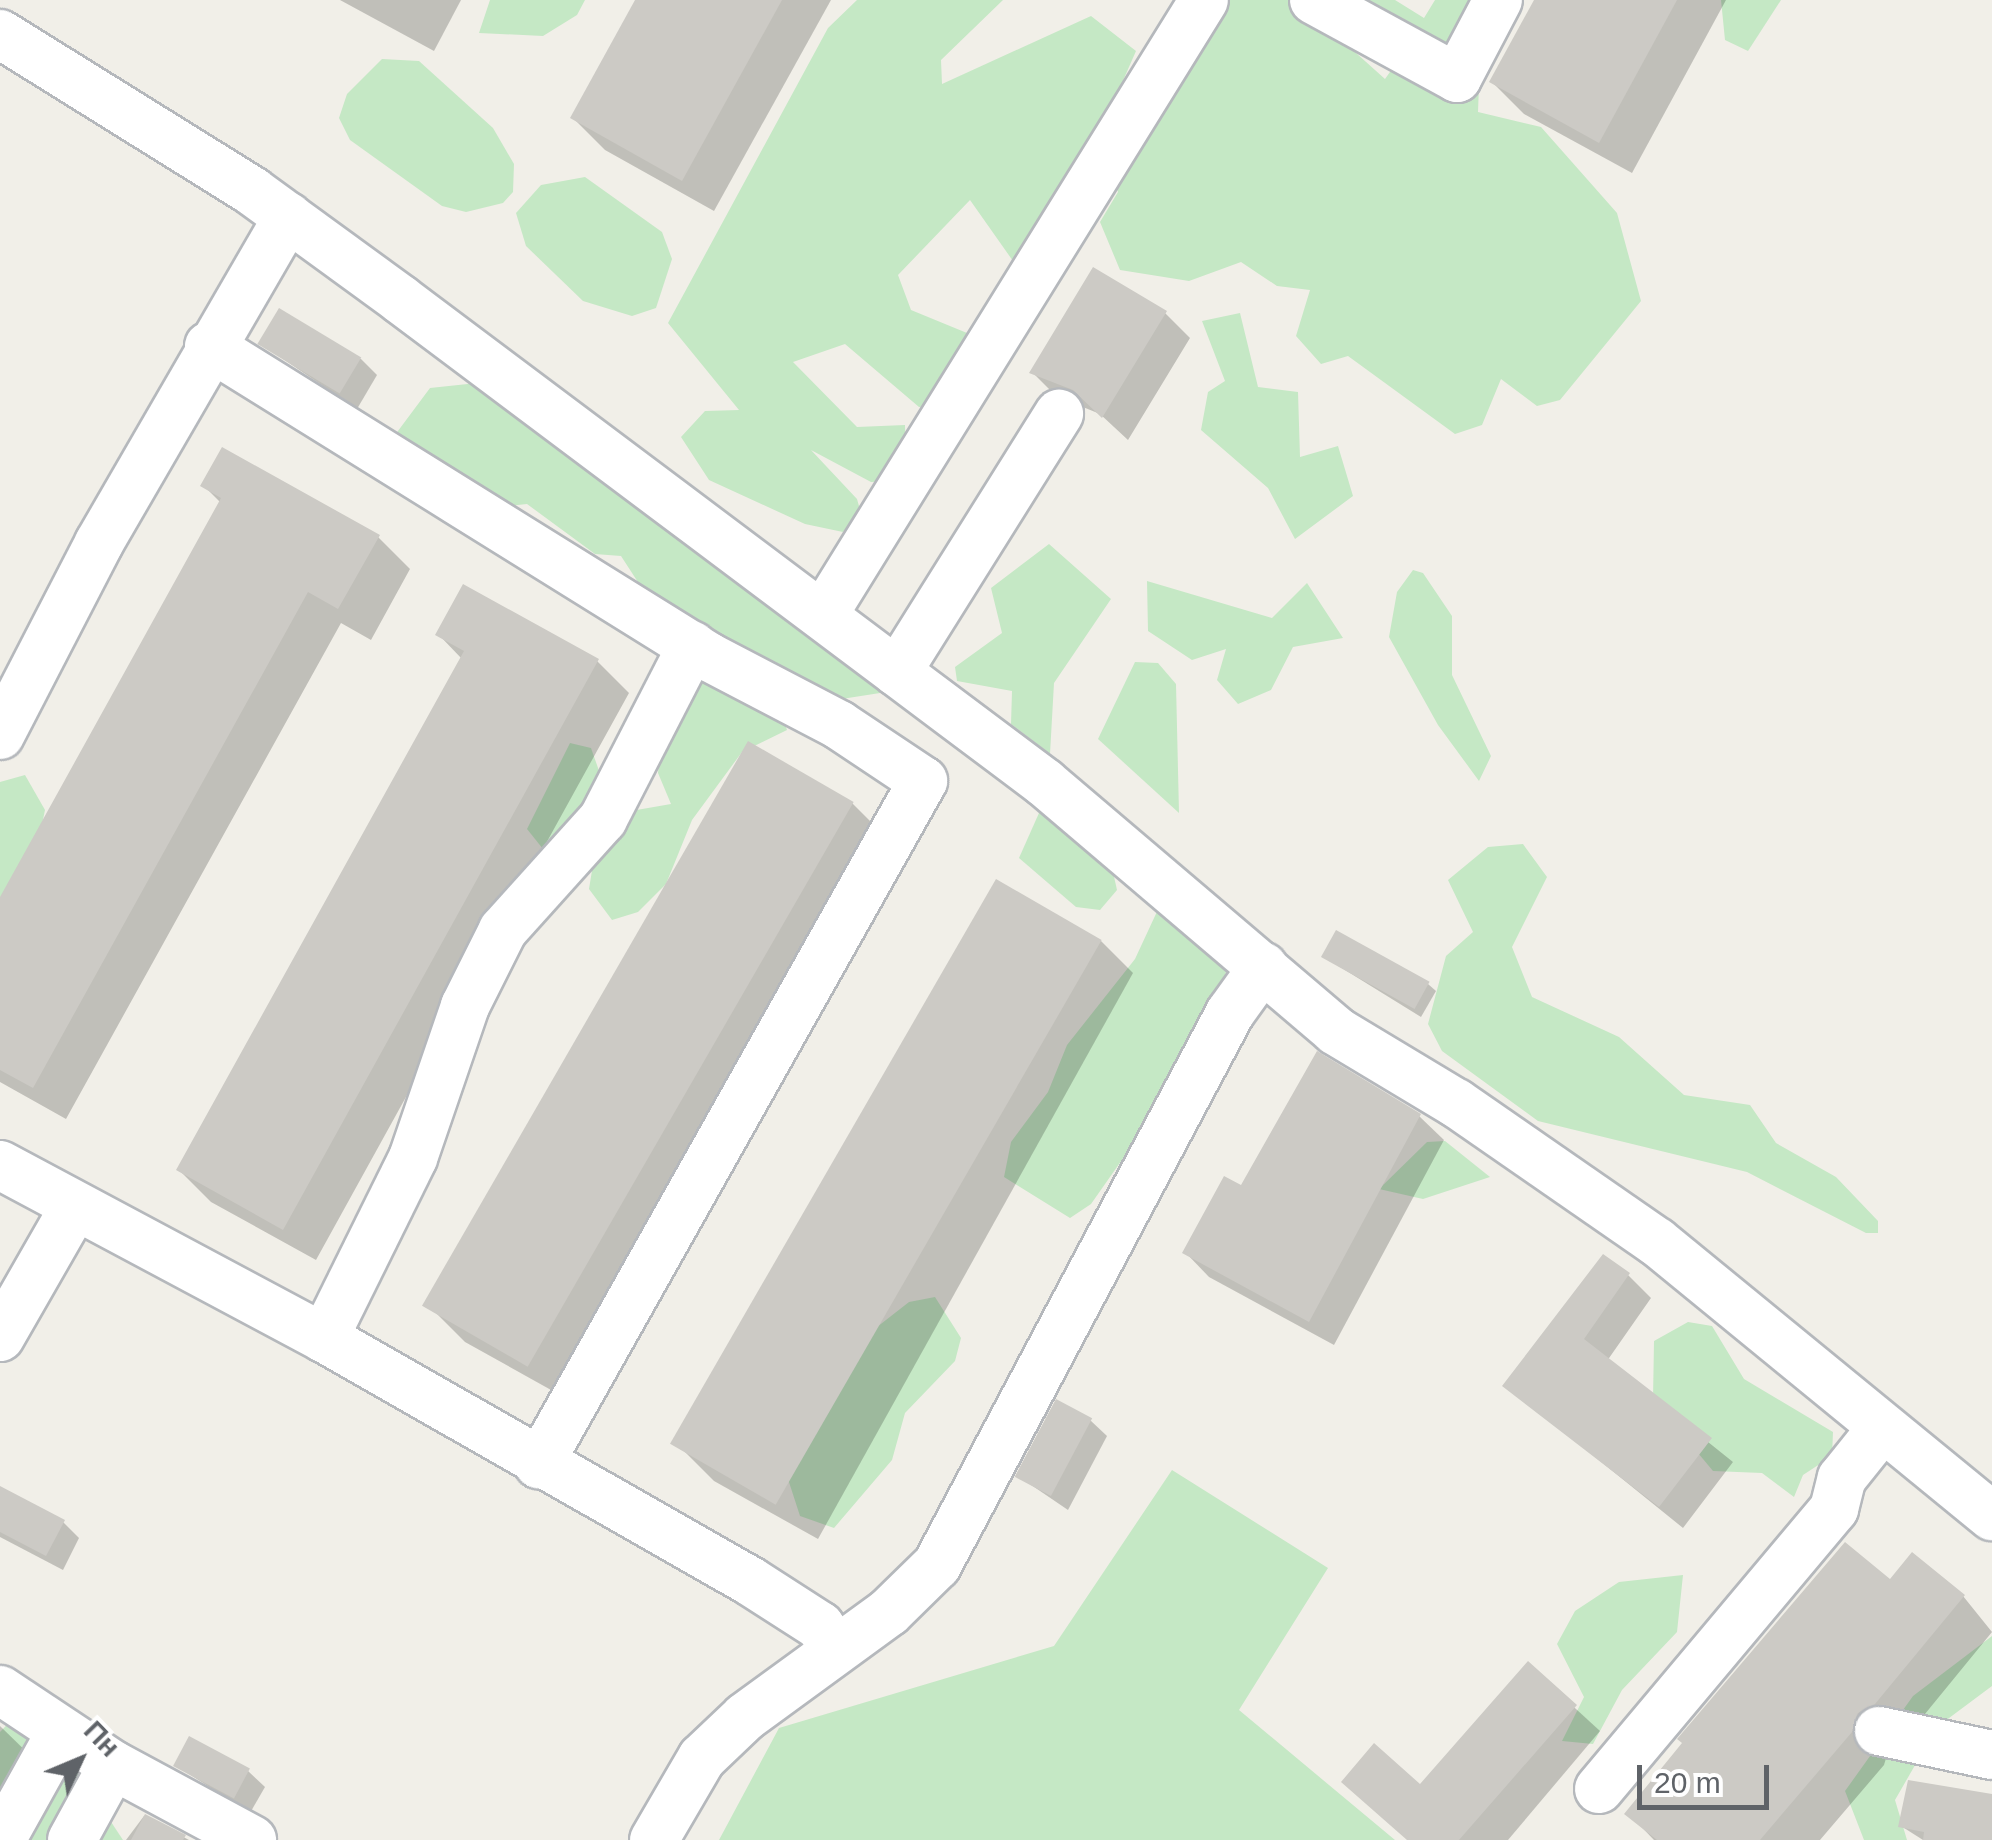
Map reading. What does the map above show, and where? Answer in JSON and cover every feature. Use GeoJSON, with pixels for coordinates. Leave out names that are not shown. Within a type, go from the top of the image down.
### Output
{"type":"FeatureCollection","features":[{"type":"Feature","properties":{"kind":"lane"},"geometry":{"type":"LineString","coordinates":[[822,615],[1204,0]]}},
{"type":"Feature","properties":{"kind":"lane"},"geometry":{"type":"LineString","coordinates":[[1314,0],[1457,78],[1498,0]]}},
{"type":"Feature","properties":{"kind":"lane"},"geometry":{"type":"LineString","coordinates":[[0,34],[288,217],[1044,783],[1336,1031],[1456,1103],[1657,1242],[1992,1516]]}},
{"type":"Feature","properties":{"kind":"lane"},"geometry":{"type":"LineString","coordinates":[[0,735],[209,346],[288,217]]}},
{"type":"Feature","properties":{"kind":"lane"},"geometry":{"type":"LineString","coordinates":[[209,346],[692,646],[839,726],[923,780],[539,1464]]}},
{"type":"Feature","properties":{"kind":"lane"},"geometry":{"type":"LineString","coordinates":[[897,672],[1060,414]]}},
{"type":"Feature","properties":{"kind":"lane"},"geometry":{"type":"LineString","coordinates":[[324,1338],[413,1158],[464,1006],[504,930],[603,819],[692,646]]}},
{"type":"Feature","properties":{"kind":"lane"},"geometry":{"type":"LineString","coordinates":[[654,1840],[702,1758],[835,1648],[889,1612],[937,1565],[1230,1012],[1264,967]]}},
{"type":"Feature","properties":{"kind":"lane"},"geometry":{"type":"LineString","coordinates":[[0,1165],[324,1338],[750,1581],[820,1626],[835,1648]]}},
{"type":"Feature","properties":{"kind":"lane"},"geometry":{"type":"LineString","coordinates":[[0,1337],[75,1206]]}},
{"type":"Feature","properties":{"kind":"lane"},"geometry":{"type":"LineString","coordinates":[[1600,1789],[1834,1509],[1842,1478],[1882,1428]]}},
{"type":"Feature","properties":{"kind":"lane"},"geometry":{"type":"LineString","coordinates":[[0,1690],[113,1765],[252,1840]]}},
{"type":"Feature","properties":{"kind":"lane"},"geometry":{"type":"LineString","coordinates":[[1879,1730],[1992,1755]]}},
{"type":"Feature","properties":{"kind":"lane"},"geometry":{"type":"LineString","coordinates":[[1,1840],[61,1732]]}},
{"type":"Feature","properties":{"kind":"lane"},"geometry":{"type":"LineString","coordinates":[[72,1840],[113,1765]]}},
{"type":"Feature","properties":{"kind":"green space"},"geometry":{"type":"Polygon","coordinates":[[[490,0],[585,0],[577,15],[543,36],[479,33],[490,0]]]}},
{"type":"Feature","properties":{"kind":"green space"},"geometry":{"type":"Polygon","coordinates":[[[857,0],[1003,0],[941,60],[942,84],[1091,16],[1136,51],[1032,288],[970,200],[898,275],[911,310],[967,333],[977,372],[957,404],[919,407],[845,344],[793,362],[857,427],[905,425],[906,472],[895,481],[871,482],[811,450],[857,499],[861,513],[843,532],[805,524],[709,480],[681,437],[705,411],[739,410],[668,323],[828,28],[857,0]]]}},
{"type":"Feature","properties":{"kind":"green space"},"geometry":{"type":"Polygon","coordinates":[[[1189,0],[1297,0],[1385,79],[1402,55],[1479,85],[1478,112],[1541,127],[1617,213],[1641,301],[1560,400],[1537,406],[1501,379],[1482,425],[1455,434],[1348,356],[1321,364],[1296,336],[1310,290],[1277,286],[1241,262],[1189,281],[1120,270],[1100,222],[1118,192],[1103,150],[1189,0]]]}},
{"type":"Feature","properties":{"kind":"green space"},"geometry":{"type":"Polygon","coordinates":[[[1341,0],[1395,0],[1424,18],[1435,0],[1483,0],[1446,54],[1341,0]]]}},
{"type":"Feature","properties":{"kind":"green space"},"geometry":{"type":"Polygon","coordinates":[[[1721,0],[1781,0],[1748,51],[1725,40],[1721,0]]]}},
{"type":"Feature","properties":{"kind":"green space"},"geometry":{"type":"Polygon","coordinates":[[[382,59],[419,61],[493,128],[514,164],[513,192],[503,203],[466,212],[442,206],[350,140],[339,118],[347,94],[382,59]]]}},
{"type":"Feature","properties":{"kind":"green space"},"geometry":{"type":"Polygon","coordinates":[[[585,177],[662,232],[672,259],[656,308],[632,316],[583,301],[526,246],[516,213],[541,185],[585,177]]]}},
{"type":"Feature","properties":{"kind":"green space"},"geometry":{"type":"Polygon","coordinates":[[[1240,313],[1258,387],[1298,392],[1300,457],[1338,446],[1353,496],[1295,539],[1268,488],[1201,430],[1208,392],[1225,381],[1202,321],[1240,313]]]}},
{"type":"Feature","properties":{"kind":"green space"},"geometry":{"type":"Polygon","coordinates":[[[477,383],[528,428],[645,489],[884,681],[880,693],[816,703],[747,649],[671,633],[621,556],[595,554],[527,504],[477,509],[392,439],[430,388],[477,383]]]}},
{"type":"Feature","properties":{"kind":"green space"},"geometry":{"type":"Polygon","coordinates":[[[1049,544],[1111,599],[1054,683],[1050,754],[1011,724],[1012,691],[957,681],[955,667],[1002,633],[991,588],[1049,544]]]}},
{"type":"Feature","properties":{"kind":"green space"},"geometry":{"type":"Polygon","coordinates":[[[1413,570],[1423,573],[1452,616],[1452,675],[1491,756],[1479,781],[1438,725],[1389,637],[1397,592],[1413,570]]]}},
{"type":"Feature","properties":{"kind":"green space"},"geometry":{"type":"Polygon","coordinates":[[[1147,581],[1272,618],[1307,583],[1343,638],[1293,647],[1271,690],[1238,704],[1217,680],[1226,649],[1192,660],[1148,631],[1147,581]]]}},
{"type":"Feature","properties":{"kind":"green space"},"geometry":{"type":"Polygon","coordinates":[[[1135,662],[1158,663],[1176,684],[1179,813],[1098,739],[1135,662]]]}},
{"type":"Feature","properties":{"kind":"green space"},"geometry":{"type":"Polygon","coordinates":[[[732,666],[769,679],[787,730],[742,752],[692,820],[666,884],[638,912],[612,920],[589,889],[595,852],[625,812],[671,804],[658,773],[663,723],[698,686],[732,666]]]}},
{"type":"Feature","properties":{"kind":"green space"},"geometry":{"type":"Polygon","coordinates":[[[570,743],[591,748],[604,785],[576,830],[543,849],[527,829],[570,743]]]}},
{"type":"Feature","properties":{"kind":"green space"},"geometry":{"type":"Polygon","coordinates":[[[25,775],[45,810],[37,849],[0,924],[0,782],[25,775]]]}},
{"type":"Feature","properties":{"kind":"green space"},"geometry":{"type":"Polygon","coordinates":[[[1043,804],[1102,823],[1117,890],[1100,910],[1076,907],[1019,858],[1043,804]]]}},
{"type":"Feature","properties":{"kind":"green space"},"geometry":{"type":"Polygon","coordinates":[[[1523,844],[1547,877],[1512,947],[1532,997],[1619,1037],[1684,1095],[1750,1105],[1776,1143],[1836,1177],[1878,1221],[1878,1233],[1866,1233],[1747,1172],[1538,1121],[1442,1051],[1428,1024],[1446,956],[1473,932],[1448,880],[1488,847],[1523,844]]]}},
{"type":"Feature","properties":{"kind":"green space"},"geometry":{"type":"Polygon","coordinates":[[[1161,903],[1232,953],[1204,1043],[1091,1204],[1070,1218],[1004,1177],[1011,1142],[1048,1092],[1067,1045],[1135,959],[1161,903]]]}},
{"type":"Feature","properties":{"kind":"green space"},"geometry":{"type":"Polygon","coordinates":[[[1445,1141],[1490,1177],[1423,1199],[1379,1189],[1427,1142],[1445,1141]]]}},
{"type":"Feature","properties":{"kind":"green space"},"geometry":{"type":"Polygon","coordinates":[[[935,1297],[961,1338],[955,1361],[905,1413],[892,1460],[834,1528],[800,1516],[787,1476],[877,1327],[909,1302],[935,1297]]]}},
{"type":"Feature","properties":{"kind":"green space"},"geometry":{"type":"Polygon","coordinates":[[[1688,1322],[1712,1326],[1744,1379],[1833,1432],[1832,1456],[1803,1475],[1794,1497],[1762,1473],[1713,1471],[1653,1399],[1654,1341],[1688,1322]]]}},
{"type":"Feature","properties":{"kind":"green space"},"geometry":{"type":"Polygon","coordinates":[[[1172,1470],[1328,1568],[1239,1710],[1395,1840],[719,1840],[779,1728],[1054,1646],[1172,1470]]]}},
{"type":"Feature","properties":{"kind":"green space"},"geometry":{"type":"Polygon","coordinates":[[[1683,1575],[1677,1632],[1622,1690],[1593,1744],[1562,1741],[1584,1697],[1557,1644],[1575,1611],[1619,1582],[1683,1575]]]}},
{"type":"Feature","properties":{"kind":"green space"},"geometry":{"type":"Polygon","coordinates":[[[1992,1636],[1992,1686],[1937,1727],[1895,1800],[1907,1840],[1864,1840],[1845,1791],[1913,1696],[1992,1636]]]}},
{"type":"Feature","properties":{"kind":"green space"},"geometry":{"type":"Polygon","coordinates":[[[25,1706],[35,1707],[123,1840],[0,1840],[0,1732],[25,1706]]]}},
{"type":"Feature","properties":{"kind":"building"},"geometry":{"type":"Polygon","coordinates":[[[635,0],[782,0],[682,181],[570,118],[635,0]]]}},
{"type":"Feature","properties":{"kind":"building"},"geometry":{"type":"Polygon","coordinates":[[[1534,0],[1677,0],[1599,143],[1489,82],[1534,0]]]}},
{"type":"Feature","properties":{"kind":"building"},"geometry":{"type":"Polygon","coordinates":[[[1093,267],[1167,311],[1102,418],[1073,390],[1029,373],[1093,267]]]}},
{"type":"Feature","properties":{"kind":"building"},"geometry":{"type":"Polygon","coordinates":[[[279,308],[361,357],[340,393],[257,344],[279,308]]]}},
{"type":"Feature","properties":{"kind":"building"},"geometry":{"type":"Polygon","coordinates":[[[222,447],[380,535],[338,609],[308,592],[33,1088],[0,1070],[0,897],[221,498],[200,486],[222,447]]]}},
{"type":"Feature","properties":{"kind":"building"},"geometry":{"type":"Polygon","coordinates":[[[463,584],[599,659],[283,1230],[176,1170],[464,651],[435,635],[463,584]]]}},
{"type":"Feature","properties":{"kind":"building"},"geometry":{"type":"Polygon","coordinates":[[[748,741],[854,802],[528,1367],[422,1306],[748,741]]]}},
{"type":"Feature","properties":{"kind":"building"},"geometry":{"type":"Polygon","coordinates":[[[996,879],[1102,940],[776,1505],[670,1444],[996,879]]]}},
{"type":"Feature","properties":{"kind":"building"},"geometry":{"type":"Polygon","coordinates":[[[1336,930],[1430,982],[1415,1009],[1321,957],[1336,930]]]}},
{"type":"Feature","properties":{"kind":"building"},"geometry":{"type":"Polygon","coordinates":[[[1317,1051],[1421,1114],[1309,1322],[1182,1253],[1224,1176],[1241,1185],[1317,1051]]]}},
{"type":"Feature","properties":{"kind":"building"},"geometry":{"type":"Polygon","coordinates":[[[1603,1254],[1630,1273],[1584,1339],[1712,1438],[1659,1507],[1502,1386],[1603,1254]]]}},
{"type":"Feature","properties":{"kind":"building"},"geometry":{"type":"Polygon","coordinates":[[[1056,1399],[1092,1418],[1051,1496],[1015,1477],[1056,1399]]]}},
{"type":"Feature","properties":{"kind":"building"},"geometry":{"type":"Polygon","coordinates":[[[0,1486],[65,1520],[46,1556],[0,1532],[0,1486]]]}},
{"type":"Feature","properties":{"kind":"building"},"geometry":{"type":"Polygon","coordinates":[[[1845,1542],[1890,1579],[1912,1552],[1965,1595],[1875,1704],[1858,1713],[1852,1732],[1760,1840],[1657,1840],[1624,1814],[1682,1743],[1677,1739],[1845,1542]]]}},
{"type":"Feature","properties":{"kind":"building"},"geometry":{"type":"Polygon","coordinates":[[[1528,1661],[1577,1705],[1459,1840],[1407,1840],[1341,1782],[1374,1743],[1420,1784],[1528,1661]]]}},
{"type":"Feature","properties":{"kind":"building"},"geometry":{"type":"Polygon","coordinates":[[[189,1736],[250,1768],[234,1798],[173,1766],[189,1736]]]}},
{"type":"Feature","properties":{"kind":"building"},"geometry":{"type":"Polygon","coordinates":[[[1908,1780],[1992,1794],[1992,1840],[1923,1840],[1924,1832],[1898,1827],[1908,1780]]]}},
{"type":"Feature","properties":{"kind":"building"},"geometry":{"type":"Polygon","coordinates":[[[145,1814],[186,1835],[183,1840],[131,1840],[145,1814]]]}}]}
